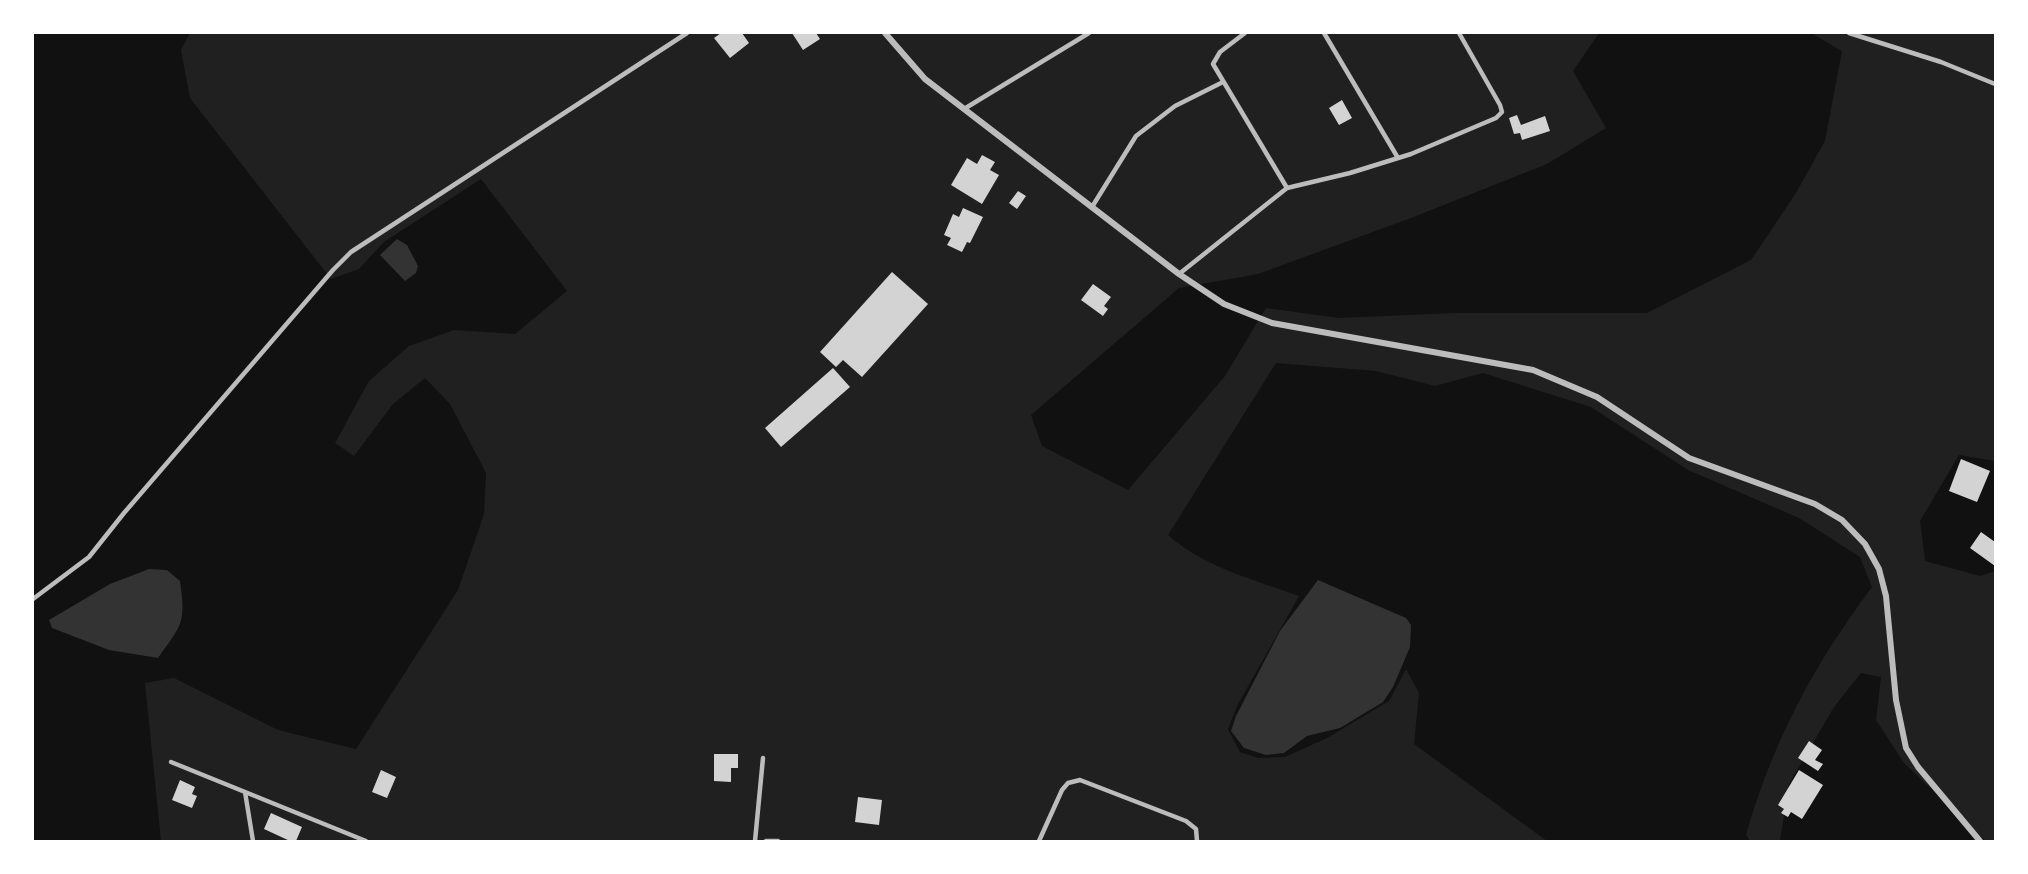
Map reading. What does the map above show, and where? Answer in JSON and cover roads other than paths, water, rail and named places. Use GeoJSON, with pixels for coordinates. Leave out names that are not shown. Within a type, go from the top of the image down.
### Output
{"type":"FeatureCollection","features":[{"type":"Feature","properties":{"kind":"street"},"geometry":{"type":"LineString","coordinates":[[885,33],[925,79],[1179,274],[1224,304],[1272,323],[1533,370],[1597,397],[1689,458],[1815,504],[1842,520],[1865,544],[1879,569],[1886,596],[1896,700],[1906,748],[1918,767],[1980,841]]}},
{"type":"Feature","properties":{"kind":"lane"},"geometry":{"type":"LineString","coordinates":[[33,598],[89,557],[124,513],[351,252],[687,33]]}},
{"type":"Feature","properties":{"kind":"lane"},"geometry":{"type":"LineString","coordinates":[[964,110],[1089,33]]}},
{"type":"Feature","properties":{"kind":"lane"},"geometry":{"type":"LineString","coordinates":[[1245,33],[1220,52],[1213,64],[1287,188]]}},
{"type":"Feature","properties":{"kind":"lane"},"geometry":{"type":"LineString","coordinates":[[1324,33],[1398,158]]}},
{"type":"Feature","properties":{"kind":"lane"},"geometry":{"type":"LineString","coordinates":[[1179,274],[1287,188],[1398,158],[1496,118],[1502,112],[1500,105],[1459,33]]}},
{"type":"Feature","properties":{"kind":"lane"},"geometry":{"type":"LineString","coordinates":[[1849,33],[1941,62],[1995,84]]}},
{"type":"Feature","properties":{"kind":"lane"},"geometry":{"type":"LineString","coordinates":[[1092,207],[1136,136],[1175,106],[1223,82]]}},
{"type":"Feature","properties":{"kind":"lane"},"geometry":{"type":"LineString","coordinates":[[755,841],[763,758]]}},
{"type":"Feature","properties":{"kind":"lane"},"geometry":{"type":"LineString","coordinates":[[171,762],[366,841]]}},
{"type":"Feature","properties":{"kind":"lane"},"geometry":{"type":"LineString","coordinates":[[1039,841],[1062,790],[1068,783],[1080,780],[1186,821],[1196,830],[1197,841]]}},
{"type":"Feature","properties":{"kind":"lane"},"geometry":{"type":"LineString","coordinates":[[244,792],[253,841]]}},
{"type":"Feature","properties":{"kind":"lane"},"geometry":{"type":"LineString","coordinates":[[766,841],[778,841]]}}]}
